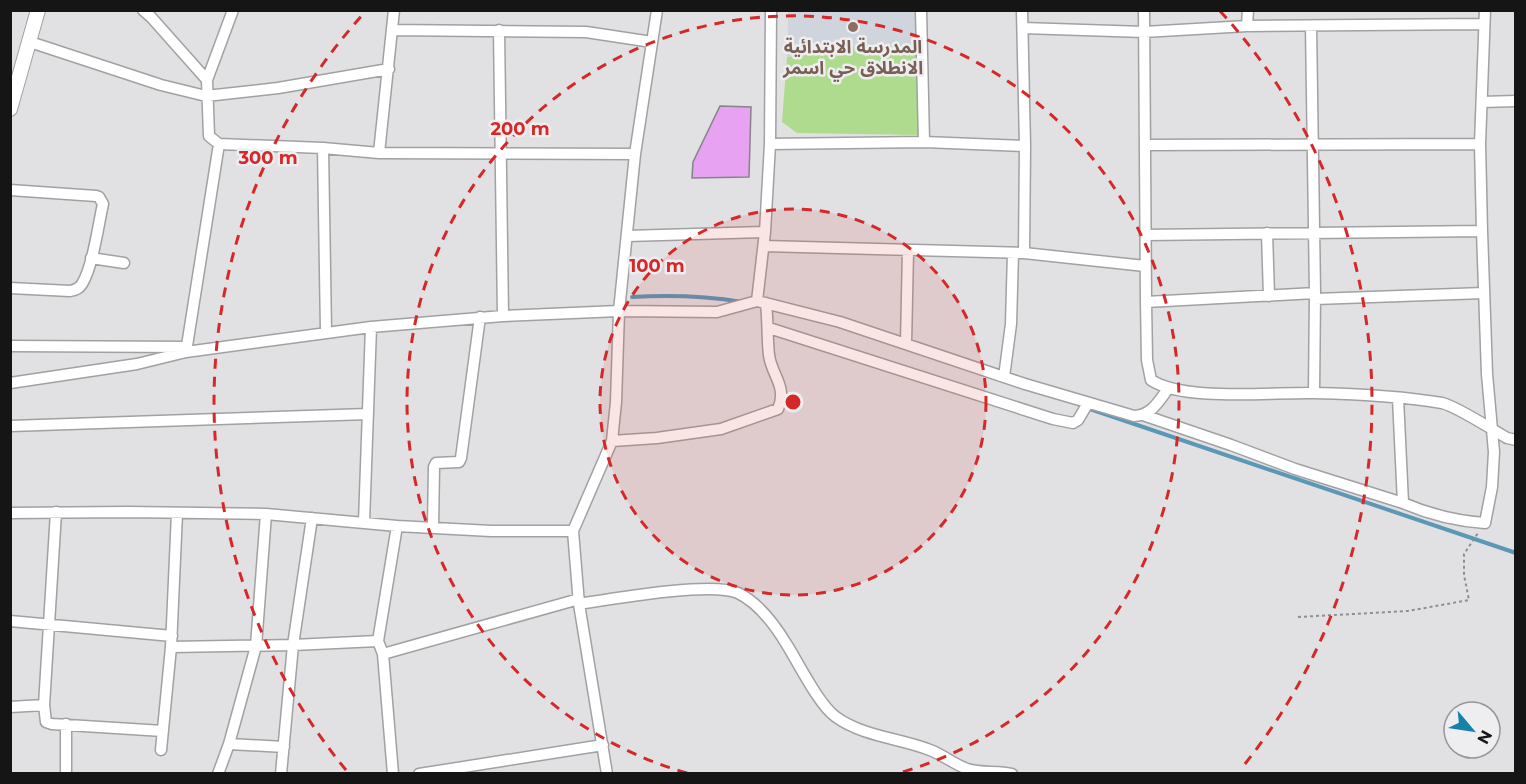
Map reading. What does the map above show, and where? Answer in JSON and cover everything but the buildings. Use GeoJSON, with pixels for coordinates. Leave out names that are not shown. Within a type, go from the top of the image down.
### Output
{"type":"FeatureCollection","features":[{"type":"Feature","properties":{"kind":"street"},"geometry":{"type":"LineString","coordinates":[[10,109],[38,10]]}},
{"type":"Feature","properties":{"kind":"street"},"geometry":{"type":"LineString","coordinates":[[143,10],[207,80]]}},
{"type":"Feature","properties":{"kind":"street"},"geometry":{"type":"LineString","coordinates":[[233,10],[207,80],[209,136],[219,144],[323,148],[379,153],[635,154]]}},
{"type":"Feature","properties":{"kind":"street"},"geometry":{"type":"LineString","coordinates":[[379,153],[394,10]]}},
{"type":"Feature","properties":{"kind":"street"},"geometry":{"type":"LineString","coordinates":[[607,774],[579,602],[573,531],[612,441],[616,402],[619,311],[635,154],[657,10]]}},
{"type":"Feature","properties":{"kind":"street"},"geometry":{"type":"LineString","coordinates":[[612,441],[657,438],[721,429],[778,409],[781,403],[778,377],[770,359],[769,328],[762,302],[770,144],[771,10]]}},
{"type":"Feature","properties":{"kind":"street"},"geometry":{"type":"LineString","coordinates":[[921,10],[924,142]]}},
{"type":"Feature","properties":{"kind":"street"},"geometry":{"type":"LineString","coordinates":[[1004,377],[1018,253],[1025,146],[1022,10]]}},
{"type":"Feature","properties":{"kind":"street"},"geometry":{"type":"LineString","coordinates":[[1144,10],[1145,266],[1148,372],[1151,380],[1168,389],[1239,394],[1314,393],[1398,398],[1446,404],[1507,438],[1515,440]]}},
{"type":"Feature","properties":{"kind":"street"},"geometry":{"type":"LineString","coordinates":[[1247,26],[1248,10]]}},
{"type":"Feature","properties":{"kind":"street"},"geometry":{"type":"LineString","coordinates":[[1143,415],[1295,470],[1403,503],[1423,512],[1455,521],[1485,523],[1492,487],[1493,430],[1487,374],[1480,144],[1485,10]]}},
{"type":"Feature","properties":{"kind":"street"},"geometry":{"type":"LineString","coordinates":[[1023,28],[1144,32],[1247,26],[1484,24]]}},
{"type":"Feature","properties":{"kind":"street"},"geometry":{"type":"LineString","coordinates":[[1311,26],[1315,232],[1314,393]]}},
{"type":"Feature","properties":{"kind":"street"},"geometry":{"type":"LineString","coordinates":[[393,30],[586,32],[652,42]]}},
{"type":"Feature","properties":{"kind":"street"},"geometry":{"type":"LineString","coordinates":[[499,30],[503,316]]}},
{"type":"Feature","properties":{"kind":"street"},"geometry":{"type":"LineString","coordinates":[[30,42],[161,85],[206,96],[278,88],[389,69]]}},
{"type":"Feature","properties":{"kind":"street"},"geometry":{"type":"LineString","coordinates":[[1482,102],[1515,100]]}},
{"type":"Feature","properties":{"kind":"street"},"geometry":{"type":"LineString","coordinates":[[770,144],[924,142],[1025,146]]}},
{"type":"Feature","properties":{"kind":"street"},"geometry":{"type":"LineString","coordinates":[[187,350],[219,144]]}},
{"type":"Feature","properties":{"kind":"street"},"geometry":{"type":"LineString","coordinates":[[1146,145],[1480,144]]}},
{"type":"Feature","properties":{"kind":"street"},"geometry":{"type":"LineString","coordinates":[[323,148],[326,332]]}},
{"type":"Feature","properties":{"kind":"street"},"geometry":{"type":"LineString","coordinates":[[10,190],[99,197],[103,204],[91,258],[82,285],[75,290],[10,288]]}},
{"type":"Feature","properties":{"kind":"street"},"geometry":{"type":"LineString","coordinates":[[1145,235],[1482,231]]}},
{"type":"Feature","properties":{"kind":"street"},"geometry":{"type":"LineString","coordinates":[[627,236],[765,232]]}},
{"type":"Feature","properties":{"kind":"street"},"geometry":{"type":"LineString","coordinates":[[1267,232],[1269,296]]}},
{"type":"Feature","properties":{"kind":"street"},"geometry":{"type":"LineString","coordinates":[[764,246],[1018,253],[1145,266]]}},
{"type":"Feature","properties":{"kind":"street"},"geometry":{"type":"LineString","coordinates":[[906,344],[908,250]]}},
{"type":"Feature","properties":{"kind":"street"},"geometry":{"type":"LineString","coordinates":[[91,258],[124,263]]}},
{"type":"Feature","properties":{"kind":"street"},"geometry":{"type":"LineString","coordinates":[[1146,302],[1269,296],[1484,293]]}},
{"type":"Feature","properties":{"kind":"street"},"geometry":{"type":"LineString","coordinates":[[10,383],[137,364],[187,350],[371,327],[503,316],[619,311],[717,312],[762,302],[840,322],[1004,377],[1134,416],[1143,415],[1153,409],[1168,389]]}},
{"type":"Feature","properties":{"kind":"street"},"geometry":{"type":"LineString","coordinates":[[433,527],[434,467],[436,464],[459,462],[461,458],[480,317]]}},
{"type":"Feature","properties":{"kind":"street"},"geometry":{"type":"LineString","coordinates":[[364,522],[371,327]]}},
{"type":"Feature","properties":{"kind":"street"},"geometry":{"type":"LineString","coordinates":[[769,328],[1053,419],[1073,423],[1078,420],[1088,403]]}},
{"type":"Feature","properties":{"kind":"street"},"geometry":{"type":"LineString","coordinates":[[10,346],[187,350]]}},
{"type":"Feature","properties":{"kind":"street"},"geometry":{"type":"LineString","coordinates":[[1398,398],[1403,503]]}},
{"type":"Feature","properties":{"kind":"street"},"geometry":{"type":"LineString","coordinates":[[10,426],[368,414]]}},
{"type":"Feature","properties":{"kind":"street"},"geometry":{"type":"LineString","coordinates":[[56,512],[44,716],[46,722],[163,731]]}},
{"type":"Feature","properties":{"kind":"street"},"geometry":{"type":"LineString","coordinates":[[10,513],[266,514],[397,526],[491,531],[573,531]]}},
{"type":"Feature","properties":{"kind":"street"},"geometry":{"type":"LineString","coordinates":[[161,750],[172,641],[177,513]]}},
{"type":"Feature","properties":{"kind":"street"},"geometry":{"type":"LineString","coordinates":[[218,774],[229,744],[256,646],[266,514]]}},
{"type":"Feature","properties":{"kind":"street"},"geometry":{"type":"LineString","coordinates":[[281,774],[293,645],[312,518]]}},
{"type":"Feature","properties":{"kind":"street"},"geometry":{"type":"LineString","coordinates":[[393,774],[383,654],[378,641],[397,526]]}},
{"type":"Feature","properties":{"kind":"street"},"geometry":{"type":"LineString","coordinates":[[383,654],[579,602],[644,594],[716,589],[736,592],[757,605],[781,635],[834,716],[892,740],[930,750],[968,769],[1012,774]]}},
{"type":"Feature","properties":{"kind":"street"},"geometry":{"type":"LineString","coordinates":[[10,621],[50,624],[172,641],[256,646],[378,641]]}},
{"type":"Feature","properties":{"kind":"street"},"geometry":{"type":"LineString","coordinates":[[10,707],[45,705]]}},
{"type":"Feature","properties":{"kind":"street"},"geometry":{"type":"LineString","coordinates":[[66,724],[66,774]]}},
{"type":"Feature","properties":{"kind":"street"},"geometry":{"type":"LineString","coordinates":[[229,744],[284,747]]}},
{"type":"Feature","properties":{"kind":"street"},"geometry":{"type":"LineString","coordinates":[[418,774],[603,745]]}},
{"type":"Feature","properties":{"kind":"path"},"geometry":{"type":"LineString","coordinates":[[1298,616],[1407,611],[1469,600],[1464,575],[1464,554],[1485,523]]}},
{"type":"Feature","properties":{"kind":"shaded area","name":"المدرسة الابتدائية الانطلاق حي اسمر"},"geometry":{"type":"Polygon","coordinates":[[[788,11],[917,11],[918,44],[805,49],[797,56],[787,57],[788,11]]]}},
{"type":"Feature","properties":{"kind":"green space"},"geometry":{"type":"Polygon","coordinates":[[[918,44],[920,135],[797,133],[782,122],[787,57],[797,56],[805,49],[918,44]]]}},
{"type":"Feature","properties":{"kind":"waterway"},"geometry":{"type":"LineString","coordinates":[[632,297],[687,296],[742,302]]}},
{"type":"Feature","properties":{"kind":"waterway"},"geometry":{"type":"LineString","coordinates":[[1087,408],[1516,553]]}},
{"type":"Feature","properties":{"kind":"place","name":"المدرسة الابتدائية الانطلاق حي اسمر"},"geometry":{"type":"Point","coordinates":[853,27]}}]}
